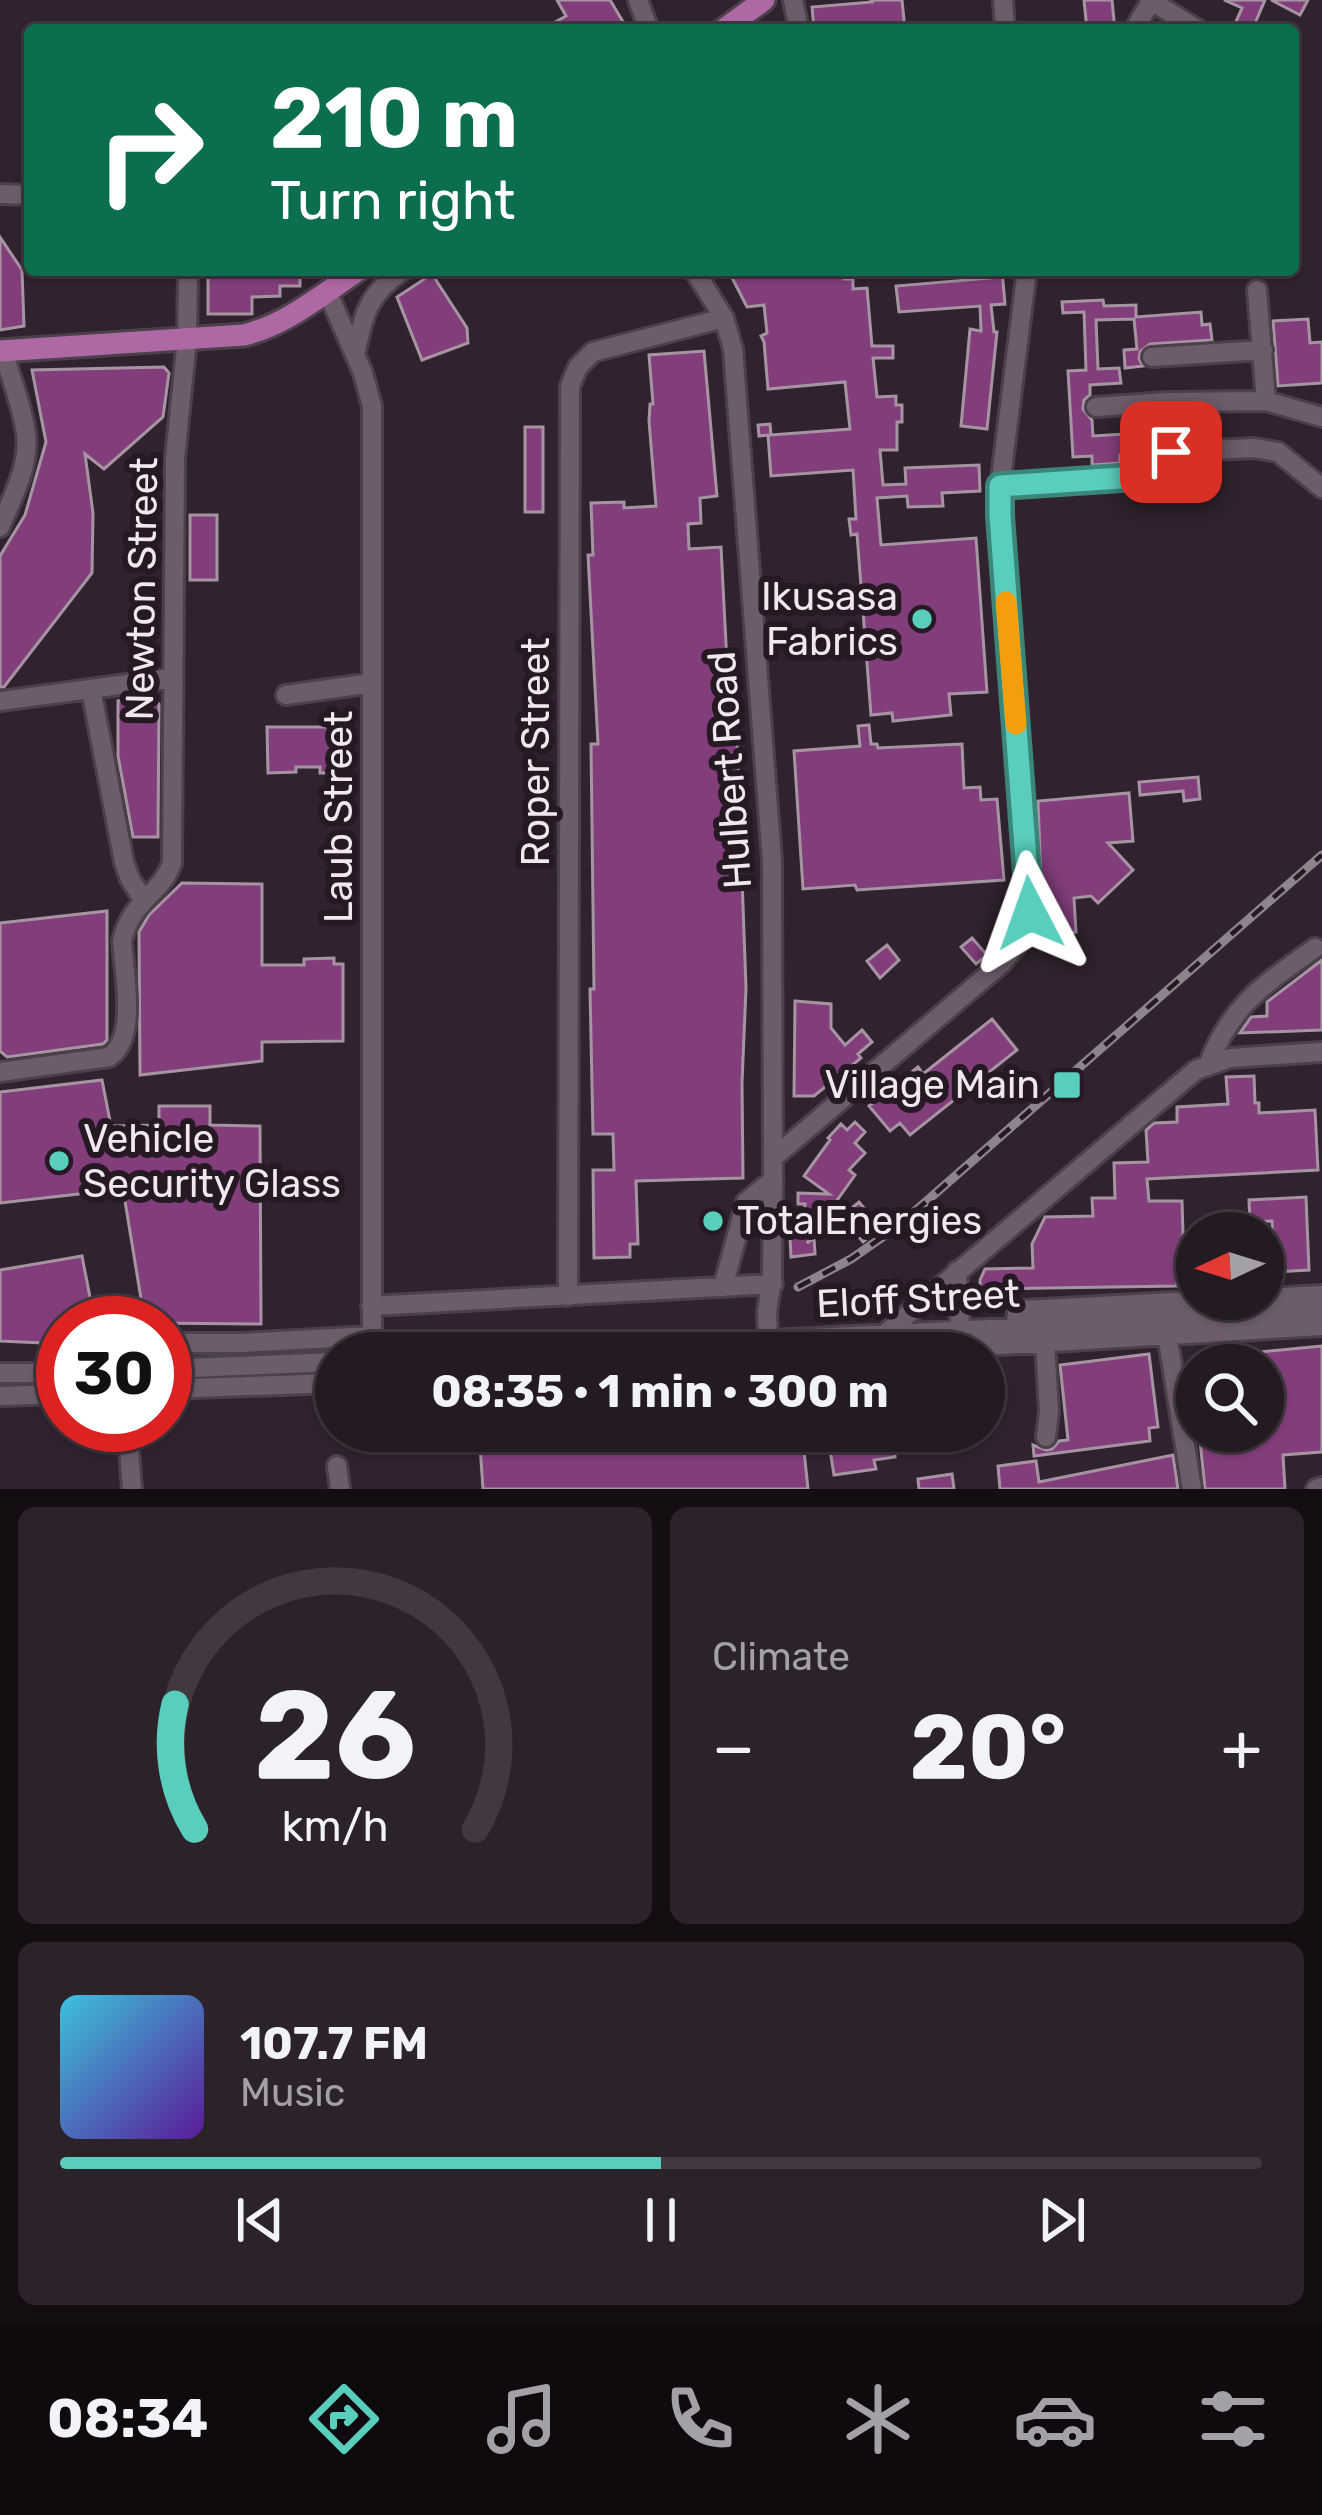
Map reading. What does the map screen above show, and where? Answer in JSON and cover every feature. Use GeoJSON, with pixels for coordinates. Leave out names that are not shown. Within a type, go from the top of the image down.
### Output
{"type":"FeatureCollection","features":[{"type":"Feature","properties":{"kind":"main road"},"geometry":{"type":"LineString","coordinates":[[730,24],[764,0]]}},
{"type":"Feature","properties":{"kind":"main road"},"geometry":{"type":"LineString","coordinates":[[1,350],[244,335],[288,319],[350,276]]}},
{"type":"Feature","properties":{"kind":"street"},"geometry":{"type":"LineString","coordinates":[[1151,0],[1189,24]]}},
{"type":"Feature","properties":{"kind":"street","name":"Newton Street"},"geometry":{"type":"LineString","coordinates":[[0,1072],[109,1058],[119,1051],[126,1005],[122,941],[131,915],[167,876],[174,849],[175,458],[188,276]]}},
{"type":"Feature","properties":{"kind":"street"},"geometry":{"type":"LineString","coordinates":[[355,355],[368,305],[394,276]]}},
{"type":"Feature","properties":{"kind":"street","name":"Hulbert Road"},"geometry":{"type":"LineString","coordinates":[[698,276],[724,318],[733,349],[772,861],[773,1332]]}},
{"type":"Feature","properties":{"kind":"street"},"geometry":{"type":"LineString","coordinates":[[773,1159],[1002,963],[1024,936],[1030,913],[1000,486],[1026,276]]}},
{"type":"Feature","properties":{"kind":"street"},"geometry":{"type":"LineString","coordinates":[[1257,290],[1266,401]]}},
{"type":"Feature","properties":{"kind":"street","name":"Laub Street"},"geometry":{"type":"LineString","coordinates":[[327,291],[372,406],[372,1332]]}},
{"type":"Feature","properties":{"kind":"street","name":"Roper Street"},"geometry":{"type":"LineString","coordinates":[[568,1296],[570,386],[578,367],[593,352],[724,318]]}},
{"type":"Feature","properties":{"kind":"street"},"geometry":{"type":"LineString","coordinates":[[0,527],[10,480],[25,458],[26,434],[1,350]]}},
{"type":"Feature","properties":{"kind":"street"},"geometry":{"type":"LineString","coordinates":[[1152,357],[1263,350]]}},
{"type":"Feature","properties":{"kind":"street"},"geometry":{"type":"LineString","coordinates":[[1096,407],[1266,401],[1322,417]]}},
{"type":"Feature","properties":{"kind":"street"},"geometry":{"type":"LineString","coordinates":[[1000,486],[1151,476],[1166,468],[1171,452],[1167,402]]}},
{"type":"Feature","properties":{"kind":"street"},"geometry":{"type":"LineString","coordinates":[[1171,452],[1254,448],[1278,452],[1322,488]]}},
{"type":"Feature","properties":{"kind":"street"},"geometry":{"type":"LineString","coordinates":[[0,701],[172,678]]}},
{"type":"Feature","properties":{"kind":"street"},"geometry":{"type":"LineString","coordinates":[[286,695],[372,683]]}},
{"type":"Feature","properties":{"kind":"street","name":"Newton Street"},"geometry":{"type":"LineString","coordinates":[[91,689],[124,862],[143,899]]}},
{"type":"Feature","properties":{"kind":"street"},"geometry":{"type":"LineString","coordinates":[[1209,1063],[1222,1031],[1259,988],[1315,948]]}},
{"type":"Feature","properties":{"kind":"street"},"geometry":{"type":"LineString","coordinates":[[887,1332],[1196,1070],[1230,1058],[1322,1052]]}},
{"type":"Feature","properties":{"kind":"street"},"geometry":{"type":"LineString","coordinates":[[723,1286],[746,1202],[773,1180]]}},
{"type":"Feature","properties":{"kind":"street"},"geometry":{"type":"LineString","coordinates":[[957,1271],[961,1332]]}},
{"type":"Feature","properties":{"kind":"street"},"geometry":{"type":"LineString","coordinates":[[371,1306],[772,1281]]}},
{"type":"Feature","properties":{"kind":"street"},"geometry":{"type":"LineString","coordinates":[[1284,1297],[1322,1295]]}},
{"type":"Feature","properties":{"kind":"street"},"geometry":{"type":"LineString","coordinates":[[1015,1335],[1019,1312],[1176,1301]]}},
{"type":"Feature","properties":{"kind":"street","name":"Eloff Street"},"geometry":{"type":"LineString","coordinates":[[1015,1335],[1045,1342],[1322,1312]]}},
{"type":"Feature","properties":{"kind":"street","name":"Eloff Street"},"geometry":{"type":"LineString","coordinates":[[1005,1336],[1322,1326]]}},
{"type":"Feature","properties":{"kind":"street"},"geometry":{"type":"LineString","coordinates":[[1166,1329],[1192,1489]]}},
{"type":"Feature","properties":{"kind":"street"},"geometry":{"type":"LineString","coordinates":[[1045,1342],[1046,1437]]}},
{"type":"Feature","properties":{"kind":"street"},"geometry":{"type":"LineString","coordinates":[[192,1343],[315,1344]]}},
{"type":"Feature","properties":{"kind":"street"},"geometry":{"type":"LineString","coordinates":[[192,1368],[315,1363]]}},
{"type":"Feature","properties":{"kind":"street"},"geometry":{"type":"LineString","coordinates":[[0,1373],[36,1373]]}},
{"type":"Feature","properties":{"kind":"street"},"geometry":{"type":"LineString","coordinates":[[192,1389],[315,1384]]}},
{"type":"Feature","properties":{"kind":"street"},"geometry":{"type":"LineString","coordinates":[[0,1396],[36,1395]]}},
{"type":"Feature","properties":{"kind":"street"},"geometry":{"type":"LineString","coordinates":[[129,1452],[132,1489]]}},
{"type":"Feature","properties":{"kind":"street"},"geometry":{"type":"LineString","coordinates":[[337,1466],[340,1489]]}},
{"type":"Feature","properties":{"kind":"building"},"geometry":{"type":"Polygon","coordinates":[[[557,0],[610,0],[624,24],[552,24],[566,16],[557,0]]]}},
{"type":"Feature","properties":{"kind":"building"},"geometry":{"type":"Polygon","coordinates":[[[902,0],[904,24],[813,24],[812,7],[902,0]]]}},
{"type":"Feature","properties":{"kind":"building"},"geometry":{"type":"Polygon","coordinates":[[[1084,0],[1112,0],[1114,24],[1086,24],[1084,0]]]}},
{"type":"Feature","properties":{"kind":"building"},"geometry":{"type":"Polygon","coordinates":[[[1224,0],[1265,0],[1255,24],[1235,24],[1242,8],[1224,0]]]}},
{"type":"Feature","properties":{"kind":"building"},"geometry":{"type":"Polygon","coordinates":[[[1271,0],[1308,0],[1300,15],[1271,0]]]}},
{"type":"Feature","properties":{"kind":"building"},"geometry":{"type":"Polygon","coordinates":[[[0,237],[22,270],[24,326],[0,330],[0,237]]]}},
{"type":"Feature","properties":{"kind":"building"},"geometry":{"type":"Polygon","coordinates":[[[208,276],[300,276],[300,286],[280,286],[280,296],[252,297],[252,314],[208,314],[208,276]]]}},
{"type":"Feature","properties":{"kind":"building"},"geometry":{"type":"Polygon","coordinates":[[[433,276],[467,328],[468,343],[422,360],[397,297],[433,276]]]}},
{"type":"Feature","properties":{"kind":"building"},"geometry":{"type":"Polygon","coordinates":[[[731,276],[844,276],[853,279],[853,289],[867,288],[872,346],[893,346],[893,358],[873,358],[877,397],[896,396],[896,405],[902,405],[897,450],[880,450],[883,485],[906,484],[905,468],[979,465],[980,491],[942,493],[943,506],[908,507],[907,496],[877,498],[881,545],[976,538],[987,692],[949,694],[951,715],[893,721],[892,713],[871,715],[857,534],[851,535],[849,519],[856,519],[853,470],[771,476],[768,435],[759,436],[758,425],[770,424],[771,435],[850,429],[845,382],[768,389],[761,336],[767,333],[764,305],[747,307],[731,276]]]}},
{"type":"Feature","properties":{"kind":"building"},"geometry":{"type":"Polygon","coordinates":[[[1003,276],[1005,304],[991,305],[997,332],[987,429],[961,426],[970,329],[981,331],[980,306],[899,312],[896,286],[1003,276]]]}},
{"type":"Feature","properties":{"kind":"building"},"geometry":{"type":"Polygon","coordinates":[[[1103,300],[1104,306],[1136,305],[1136,317],[1201,312],[1202,325],[1210,324],[1212,340],[1150,344],[1140,352],[1143,366],[1125,368],[1124,350],[1137,349],[1134,319],[1096,320],[1098,369],[1119,368],[1121,383],[1090,385],[1083,409],[1092,420],[1093,436],[1157,432],[1157,440],[1156,453],[1120,455],[1120,463],[1092,465],[1092,456],[1073,457],[1068,371],[1086,370],[1084,312],[1063,313],[1062,302],[1103,300]]]}},
{"type":"Feature","properties":{"kind":"building"},"geometry":{"type":"Polygon","coordinates":[[[1308,319],[1310,343],[1322,342],[1322,383],[1278,386],[1273,321],[1308,319]]]}},
{"type":"Feature","properties":{"kind":"building"},"geometry":{"type":"Polygon","coordinates":[[[704,351],[717,496],[700,498],[701,523],[688,524],[689,549],[721,547],[731,740],[737,740],[746,988],[743,1178],[636,1181],[638,1244],[630,1244],[630,1257],[594,1258],[593,1170],[614,1170],[613,1134],[593,1134],[591,744],[598,744],[588,555],[593,555],[591,503],[656,506],[649,355],[704,351]]]}},
{"type":"Feature","properties":{"kind":"building"},"geometry":{"type":"Polygon","coordinates":[[[164,367],[169,373],[163,417],[104,469],[85,454],[93,513],[92,573],[0,687],[0,556],[25,515],[46,442],[32,370],[164,367]]]}},
{"type":"Feature","properties":{"kind":"building"},"geometry":{"type":"Polygon","coordinates":[[[525,427],[543,427],[543,512],[525,512],[525,427]]]}},
{"type":"Feature","properties":{"kind":"building"},"geometry":{"type":"Polygon","coordinates":[[[190,515],[217,515],[217,580],[190,580],[190,515]]]}},
{"type":"Feature","properties":{"kind":"building"},"geometry":{"type":"Polygon","coordinates":[[[153,698],[159,704],[158,837],[133,837],[118,756],[118,701],[153,698]]]}},
{"type":"Feature","properties":{"kind":"building"},"geometry":{"type":"Polygon","coordinates":[[[869,725],[871,744],[878,748],[962,744],[964,788],[980,787],[981,800],[997,799],[1004,880],[803,889],[794,751],[860,746],[858,726],[869,725]]]}},
{"type":"Feature","properties":{"kind":"building"},"geometry":{"type":"Polygon","coordinates":[[[267,727],[345,727],[346,773],[296,767],[296,772],[268,773],[267,727]]]}},
{"type":"Feature","properties":{"kind":"building"},"geometry":{"type":"Polygon","coordinates":[[[1198,777],[1200,799],[1184,801],[1183,791],[1140,795],[1139,782],[1198,777]]]}},
{"type":"Feature","properties":{"kind":"building"},"geometry":{"type":"Polygon","coordinates":[[[1129,793],[1133,841],[1108,843],[1133,870],[1098,903],[1091,896],[1074,898],[1076,932],[1043,934],[1038,801],[1129,793]]]}},
{"type":"Feature","properties":{"kind":"building"},"geometry":{"type":"Polygon","coordinates":[[[182,883],[262,884],[262,965],[304,965],[304,959],[334,958],[334,964],[343,964],[343,1041],[262,1042],[262,1061],[140,1075],[139,932],[149,915],[182,883]]]}},
{"type":"Feature","properties":{"kind":"building"},"geometry":{"type":"Polygon","coordinates":[[[107,911],[107,1040],[7,1057],[0,1051],[0,923],[107,911]]]}},
{"type":"Feature","properties":{"kind":"building"},"geometry":{"type":"Polygon","coordinates":[[[972,938],[987,955],[976,964],[961,947],[972,938]]]}},
{"type":"Feature","properties":{"kind":"building"},"geometry":{"type":"Polygon","coordinates":[[[887,945],[899,960],[880,978],[867,961],[887,945]]]}},
{"type":"Feature","properties":{"kind":"building"},"geometry":{"type":"Polygon","coordinates":[[[1322,960],[1322,1030],[1240,1033],[1251,1017],[1267,1016],[1267,1002],[1322,960]]]}},
{"type":"Feature","properties":{"kind":"building"},"geometry":{"type":"Polygon","coordinates":[[[795,1001],[831,1004],[831,1028],[845,1045],[862,1030],[872,1042],[858,1054],[861,1058],[814,1096],[794,1096],[795,1001]]]}},
{"type":"Feature","properties":{"kind":"building"},"geometry":{"type":"Polygon","coordinates":[[[992,1019],[1017,1050],[910,1135],[900,1123],[890,1131],[869,1106],[918,1067],[923,1074],[992,1019]]]}},
{"type":"Feature","properties":{"kind":"building"},"geometry":{"type":"Polygon","coordinates":[[[1254,1076],[1259,1113],[1315,1110],[1318,1170],[1147,1179],[1149,1201],[1182,1201],[1182,1212],[1176,1212],[1176,1286],[980,1289],[985,1269],[1033,1268],[1032,1244],[1045,1217],[1093,1216],[1092,1198],[1115,1198],[1114,1163],[1148,1162],[1146,1130],[1154,1123],[1177,1122],[1177,1107],[1228,1104],[1226,1077],[1254,1076]]]}},
{"type":"Feature","properties":{"kind":"building"},"geometry":{"type":"Polygon","coordinates":[[[102,1080],[111,1126],[159,1125],[159,1106],[210,1106],[210,1125],[260,1126],[261,1324],[192,1323],[192,1296],[141,1296],[123,1189],[0,1203],[0,1092],[102,1080]]]}},
{"type":"Feature","properties":{"kind":"building"},"geometry":{"type":"Polygon","coordinates":[[[855,1122],[865,1132],[855,1143],[865,1153],[849,1170],[855,1175],[823,1220],[811,1212],[813,1234],[807,1243],[814,1238],[815,1254],[791,1257],[790,1238],[802,1237],[805,1204],[798,1204],[798,1193],[829,1194],[804,1176],[841,1124],[847,1130],[855,1122]]]}},
{"type":"Feature","properties":{"kind":"building"},"geometry":{"type":"Polygon","coordinates":[[[1306,1197],[1309,1270],[1284,1271],[1284,1212],[1250,1212],[1249,1200],[1306,1197]]]}},
{"type":"Feature","properties":{"kind":"building"},"geometry":{"type":"Polygon","coordinates":[[[859,1202],[880,1228],[863,1242],[842,1216],[859,1202]]]}},
{"type":"Feature","properties":{"kind":"building","name":"Vehicle Security Glass"},"geometry":{"type":"Polygon","coordinates":[[[82,1256],[90,1296],[36,1296],[36,1343],[0,1341],[0,1270],[82,1256]]]}},
{"type":"Feature","properties":{"kind":"building"},"geometry":{"type":"Polygon","coordinates":[[[1322,1346],[1322,1452],[1283,1455],[1285,1489],[1205,1489],[1201,1452],[1284,1452],[1284,1350],[1322,1346]]]}},
{"type":"Feature","properties":{"kind":"building"},"geometry":{"type":"Polygon","coordinates":[[[1149,1354],[1158,1427],[1149,1428],[1150,1441],[1034,1456],[1033,1445],[1046,1450],[1068,1440],[1060,1365],[1149,1354]]]}},
{"type":"Feature","properties":{"kind":"building"},"geometry":{"type":"Polygon","coordinates":[[[480,1452],[804,1452],[808,1489],[483,1489],[480,1452]]]}},
{"type":"Feature","properties":{"kind":"building"},"geometry":{"type":"Polygon","coordinates":[[[830,1452],[895,1452],[895,1457],[874,1460],[876,1469],[834,1475],[830,1452]]]}},
{"type":"Feature","properties":{"kind":"building"},"geometry":{"type":"Polygon","coordinates":[[[1173,1455],[1178,1489],[1000,1489],[998,1466],[1036,1461],[1039,1482],[1173,1455]]]}},
{"type":"Feature","properties":{"kind":"building"},"geometry":{"type":"Polygon","coordinates":[[[952,1474],[954,1489],[919,1489],[918,1479],[952,1474]]]}},
{"type":"Feature","properties":{"kind":"railway"},"geometry":{"type":"LineString","coordinates":[[798,1287],[897,1227],[1322,855]]}},
{"type":"Feature","properties":{"kind":"slow traffic"},"geometry":{"type":"LineString","coordinates":[[1006,602],[1016,724]]}},
{"type":"Feature","properties":{"kind":"place","name":"Ikusasa Fabrics"},"geometry":{"type":"Point","coordinates":[922,619]}},
{"type":"Feature","properties":{"kind":"place","name":"Village Main"},"geometry":{"type":"Point","coordinates":[1067,1085]}},
{"type":"Feature","properties":{"kind":"place","name":"Vehicle Security Glass"},"geometry":{"type":"Point","coordinates":[59,1161]}},
{"type":"Feature","properties":{"kind":"place","name":"TotalEnergies"},"geometry":{"type":"Point","coordinates":[713,1221]}},
{"type":"Feature","properties":{"kind":"route"},"geometry":{"type":"LineString","coordinates":[[1030,913],[1000,486],[1151,476],[1166,468],[1171,452]]}}]}
